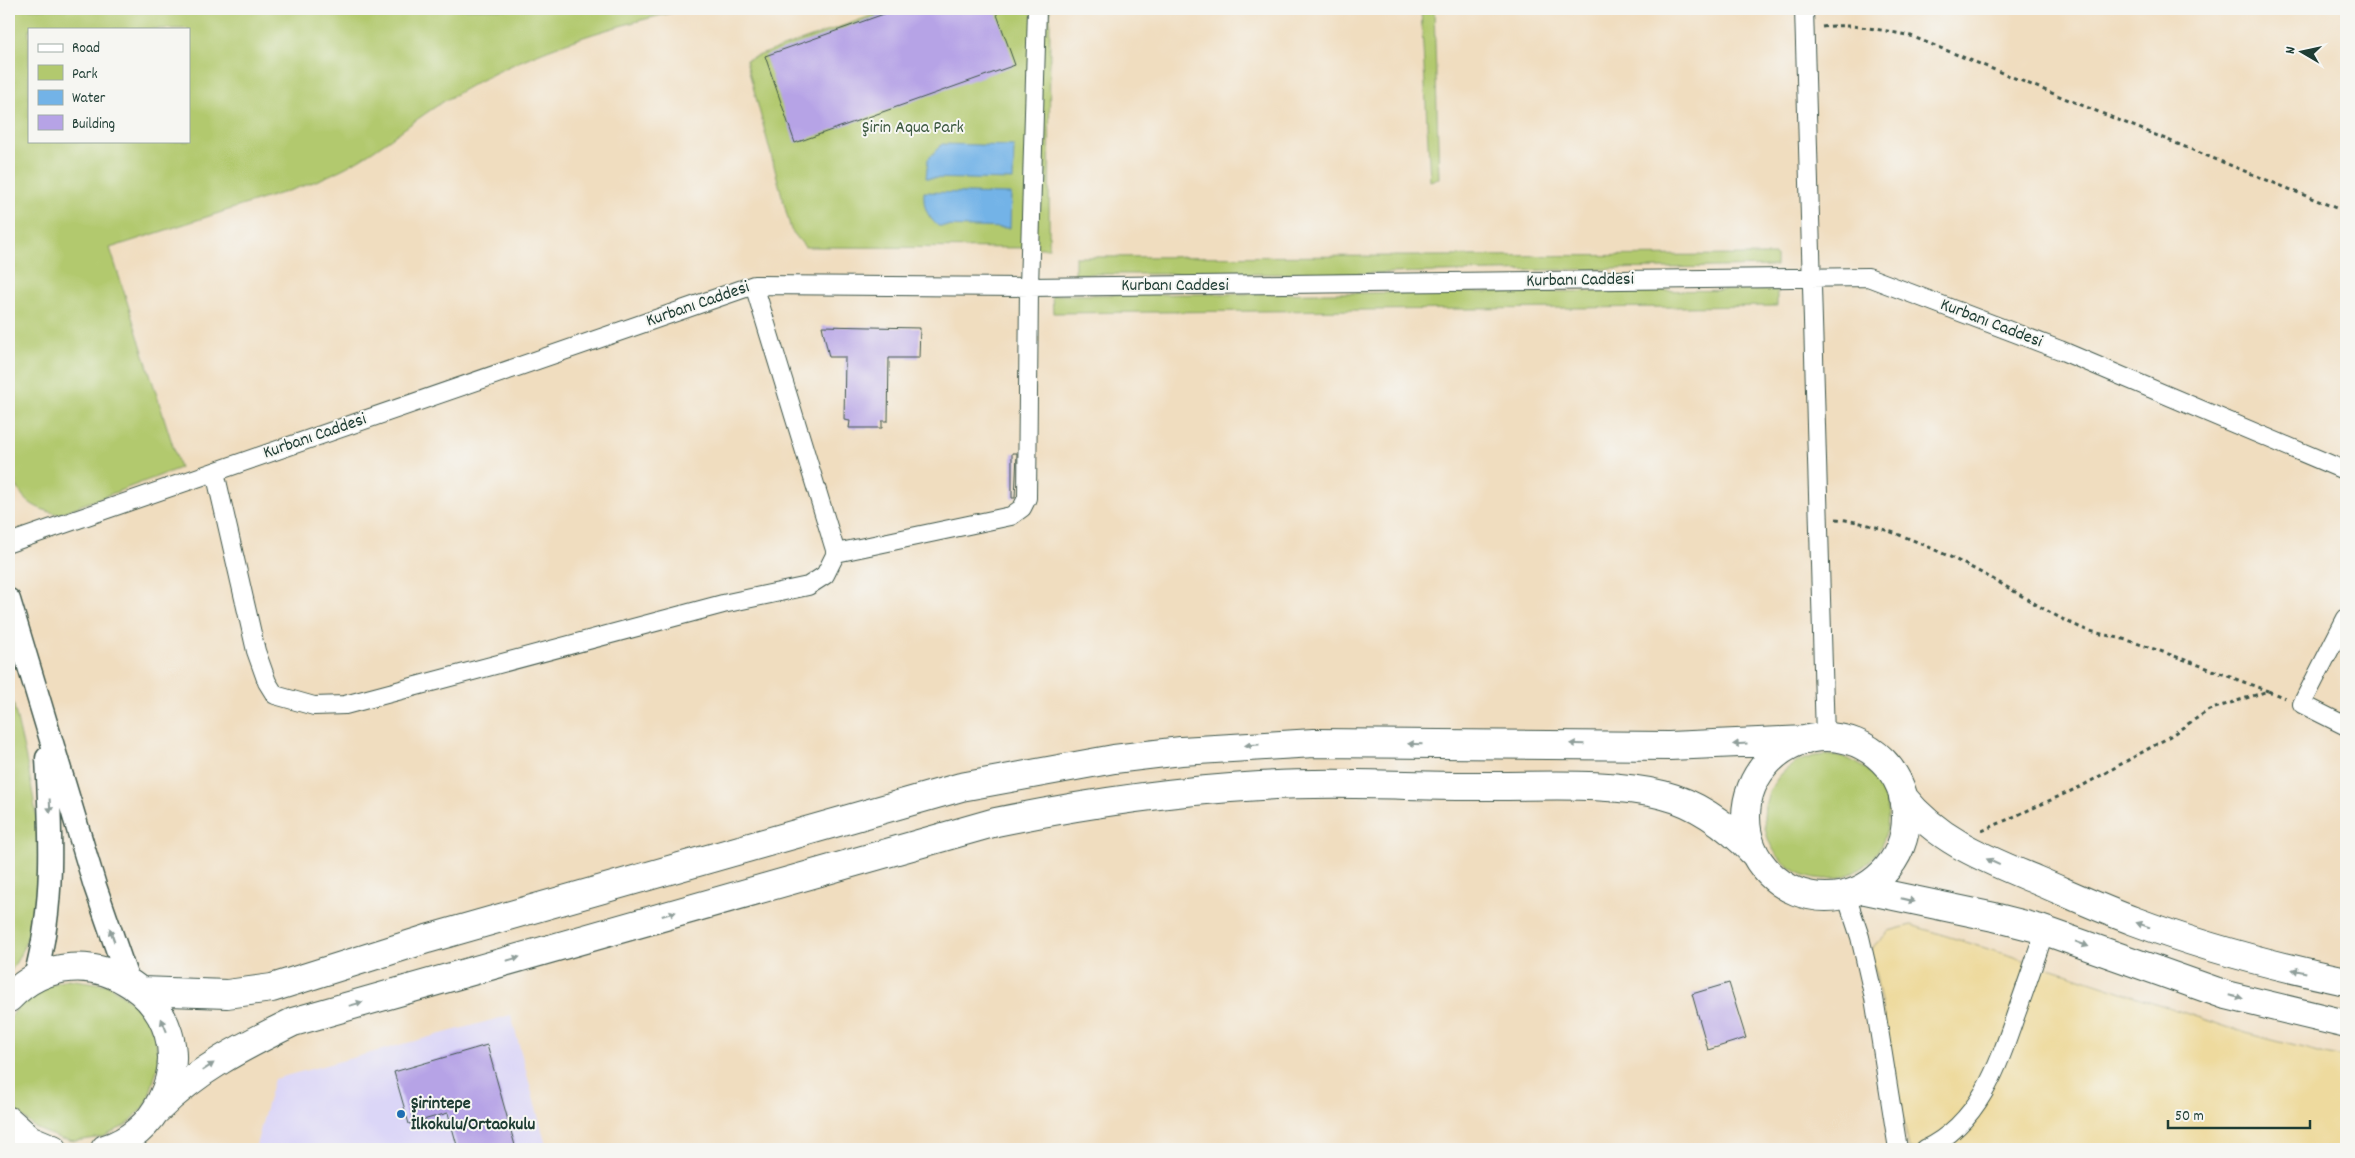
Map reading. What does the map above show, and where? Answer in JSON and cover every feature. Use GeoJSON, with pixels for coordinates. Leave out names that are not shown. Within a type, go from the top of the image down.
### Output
{"type":"FeatureCollection","features":[{"type":"Feature","properties":{"kind":"highway"},"geometry":{"type":"LineString","coordinates":[[1754,852],[1746,822],[1747,806],[1754,784],[1766,764],[1778,754],[1815,738]]}},
{"type":"Feature","properties":{"kind":"highway"},"geometry":{"type":"LineString","coordinates":[[9,998],[35,977],[66,967],[82,966],[98,969],[135,986],[170,993],[227,994],[272,988],[427,939],[961,787],[1106,760],[1181,751],[1314,743],[1669,746],[1815,738],[1852,741],[1879,757],[1894,775],[1903,797],[1905,828],[1895,858],[1874,881],[1854,892]]}},
{"type":"Feature","properties":{"kind":"highway"},"geometry":{"type":"LineString","coordinates":[[104,1149],[122,1142],[182,1086],[207,1067],[228,1054],[293,1022],[996,822],[1061,809],[1193,791],[1289,784],[1394,783],[1614,788],[1662,795],[1691,805],[1723,824],[1754,852],[1768,872],[1786,887],[1815,897],[1854,892],[1994,917],[2045,931],[2226,995],[2346,1024]]}},
{"type":"Feature","properties":{"kind":"highway"},"geometry":{"type":"LineString","coordinates":[[1903,797],[1924,820],[1953,842],[2085,902],[2184,939],[2258,961],[2346,981]]}},
{"type":"Feature","properties":{"kind":"highway"},"geometry":{"type":"LineString","coordinates":[[135,986],[161,1016],[170,1047],[169,1080],[152,1116]]}},
{"type":"Feature","properties":{"kind":"street"},"geometry":{"type":"LineString","coordinates":[[836,553],[1011,516],[1022,508],[1026,498],[1029,287],[1037,9]]}},
{"type":"Feature","properties":{"kind":"street"},"geometry":{"type":"LineString","coordinates":[[1804,9],[1818,517],[1815,738]]}},
{"type":"Feature","properties":{"kind":"street","name":"Kurbanı Caddesi"},"geometry":{"type":"LineString","coordinates":[[9,543],[754,285],[1029,287],[1868,277],[2060,350],[2346,471]]}},
{"type":"Feature","properties":{"kind":"street"},"geometry":{"type":"LineString","coordinates":[[215,472],[256,651],[268,682],[275,695],[314,706],[345,705],[723,604],[808,586],[825,575],[836,553],[754,285]]}},
{"type":"Feature","properties":{"kind":"street"},"geometry":{"type":"LineString","coordinates":[[9,600],[95,886],[135,986]]}},
{"type":"Feature","properties":{"kind":"street"},"geometry":{"type":"LineString","coordinates":[[2346,618],[2302,704],[2346,726]]}},
{"type":"Feature","properties":{"kind":"street"},"geometry":{"type":"LineString","coordinates":[[35,977],[46,930],[51,883],[52,846],[45,722]]}},
{"type":"Feature","properties":{"kind":"street"},"geometry":{"type":"LineString","coordinates":[[1854,892],[1860,937],[1874,998],[1898,1149]]}},
{"type":"Feature","properties":{"kind":"street"},"geometry":{"type":"LineString","coordinates":[[1925,1149],[1954,1129],[1983,1096],[1998,1066],[2045,931]]}},
{"type":"Feature","properties":{"kind":"street"},"geometry":{"type":"LineString","coordinates":[[140,1149],[152,1116]]}},
{"type":"Feature","properties":{"kind":"path"},"geometry":{"type":"LineString","coordinates":[[1804,29],[1837,25],[1911,36],[2346,212]]}},
{"type":"Feature","properties":{"kind":"path"},"geometry":{"type":"LineString","coordinates":[[1818,517],[1850,520],[1884,530],[1991,578],[2034,604],[2084,629],[2136,643],[2302,704]]}},
{"type":"Feature","properties":{"kind":"path"},"geometry":{"type":"LineString","coordinates":[[1953,842],[1997,826],[2082,786],[2156,745],[2209,710],[2268,692]]}},
{"type":"Feature","properties":{"kind":"shaded area","name":"Şirintepe İlkokulu/Ortaokulu"},"geometry":{"type":"Polygon","coordinates":[[[511,1015],[547,1149],[255,1149],[274,1079],[511,1015]]]}},
{"type":"Feature","properties":{"kind":"green space"},"geometry":{"type":"Polygon","coordinates":[[[9,9],[688,9],[593,34],[534,55],[505,68],[446,100],[362,158],[322,179],[110,248],[180,468],[58,514],[46,511],[29,502],[19,490],[9,462],[9,9]]]}},
{"type":"Feature","properties":{"kind":"green space","name":"Şirin Aqua Park"},"geometry":{"type":"Polygon","coordinates":[[[891,9],[1050,9],[1049,248],[805,247],[791,230],[746,60],[891,9]]]}},
{"type":"Feature","properties":{"kind":"green space"},"geometry":{"type":"Polygon","coordinates":[[[1421,9],[1434,9],[1439,178],[1430,181],[1421,9]]]}},
{"type":"Feature","properties":{"kind":"green space"},"geometry":{"type":"Polygon","coordinates":[[[1776,255],[1776,266],[1326,274],[1075,274],[1075,257],[1776,255]]]}},
{"type":"Feature","properties":{"kind":"green space"},"geometry":{"type":"Polygon","coordinates":[[[1777,290],[1777,306],[1053,313],[1052,295],[1777,290]]]}},
{"type":"Feature","properties":{"kind":"green space"},"geometry":{"type":"Polygon","coordinates":[[[9,684],[33,794],[38,832],[39,869],[36,905],[26,941],[9,974],[9,684]]]}},
{"type":"Feature","properties":{"kind":"green space"},"geometry":{"type":"Polygon","coordinates":[[[1826,755],[1850,760],[1870,773],[1883,793],[1888,817],[1883,841],[1870,861],[1850,874],[1826,879],[1802,874],[1782,861],[1769,841],[1764,817],[1769,793],[1782,773],[1802,760],[1826,755]]]}},
{"type":"Feature","properties":{"kind":"green space"},"geometry":{"type":"Polygon","coordinates":[[[68,979],[109,985],[142,1010],[155,1035],[159,1063],[147,1103],[128,1124],[103,1137],[75,1141],[61,1139],[35,1128],[14,1109],[9,1100],[9,1020],[19,1005],[41,988],[68,979]]]}},
{"type":"Feature","properties":{"kind":"sand"},"geometry":{"type":"Polygon","coordinates":[[[1911,925],[2056,970],[2245,1033],[2346,1059],[2346,1149],[1909,1149],[1871,950],[1889,931],[1911,925]]]}},
{"type":"Feature","properties":{"kind":"water"},"geometry":{"type":"Polygon","coordinates":[[[942,144],[1014,146],[1013,180],[926,178],[928,159],[942,144]]]}},
{"type":"Feature","properties":{"kind":"water"},"geometry":{"type":"Polygon","coordinates":[[[924,192],[1011,194],[1010,228],[938,226],[926,211],[924,192]]]}},
{"type":"Feature","properties":{"kind":"building"},"geometry":{"type":"Polygon","coordinates":[[[898,9],[995,9],[1015,65],[795,143],[765,56],[898,9]]]}},
{"type":"Feature","properties":{"kind":"building"},"geometry":{"type":"Polygon","coordinates":[[[822,326],[920,328],[919,358],[889,358],[888,421],[882,421],[882,428],[849,428],[850,421],[844,420],[845,357],[829,357],[822,326]]]}},
{"type":"Feature","properties":{"kind":"building"},"geometry":{"type":"Polygon","coordinates":[[[1012,453],[1017,453],[1015,498],[1012,498],[1012,453]]]}},
{"type":"Feature","properties":{"kind":"building"},"geometry":{"type":"Polygon","coordinates":[[[1729,983],[1746,1038],[1708,1050],[1692,994],[1729,983]]]}},
{"type":"Feature","properties":{"kind":"building"},"geometry":{"type":"Polygon","coordinates":[[[487,1045],[516,1149],[458,1149],[448,1113],[409,1124],[394,1072],[487,1045]]]}},
{"type":"Feature","properties":{"kind":"place","name":"Şirintepe İlkokulu/Ortaokulu"},"geometry":{"type":"Point","coordinates":[401,1114]}}]}
